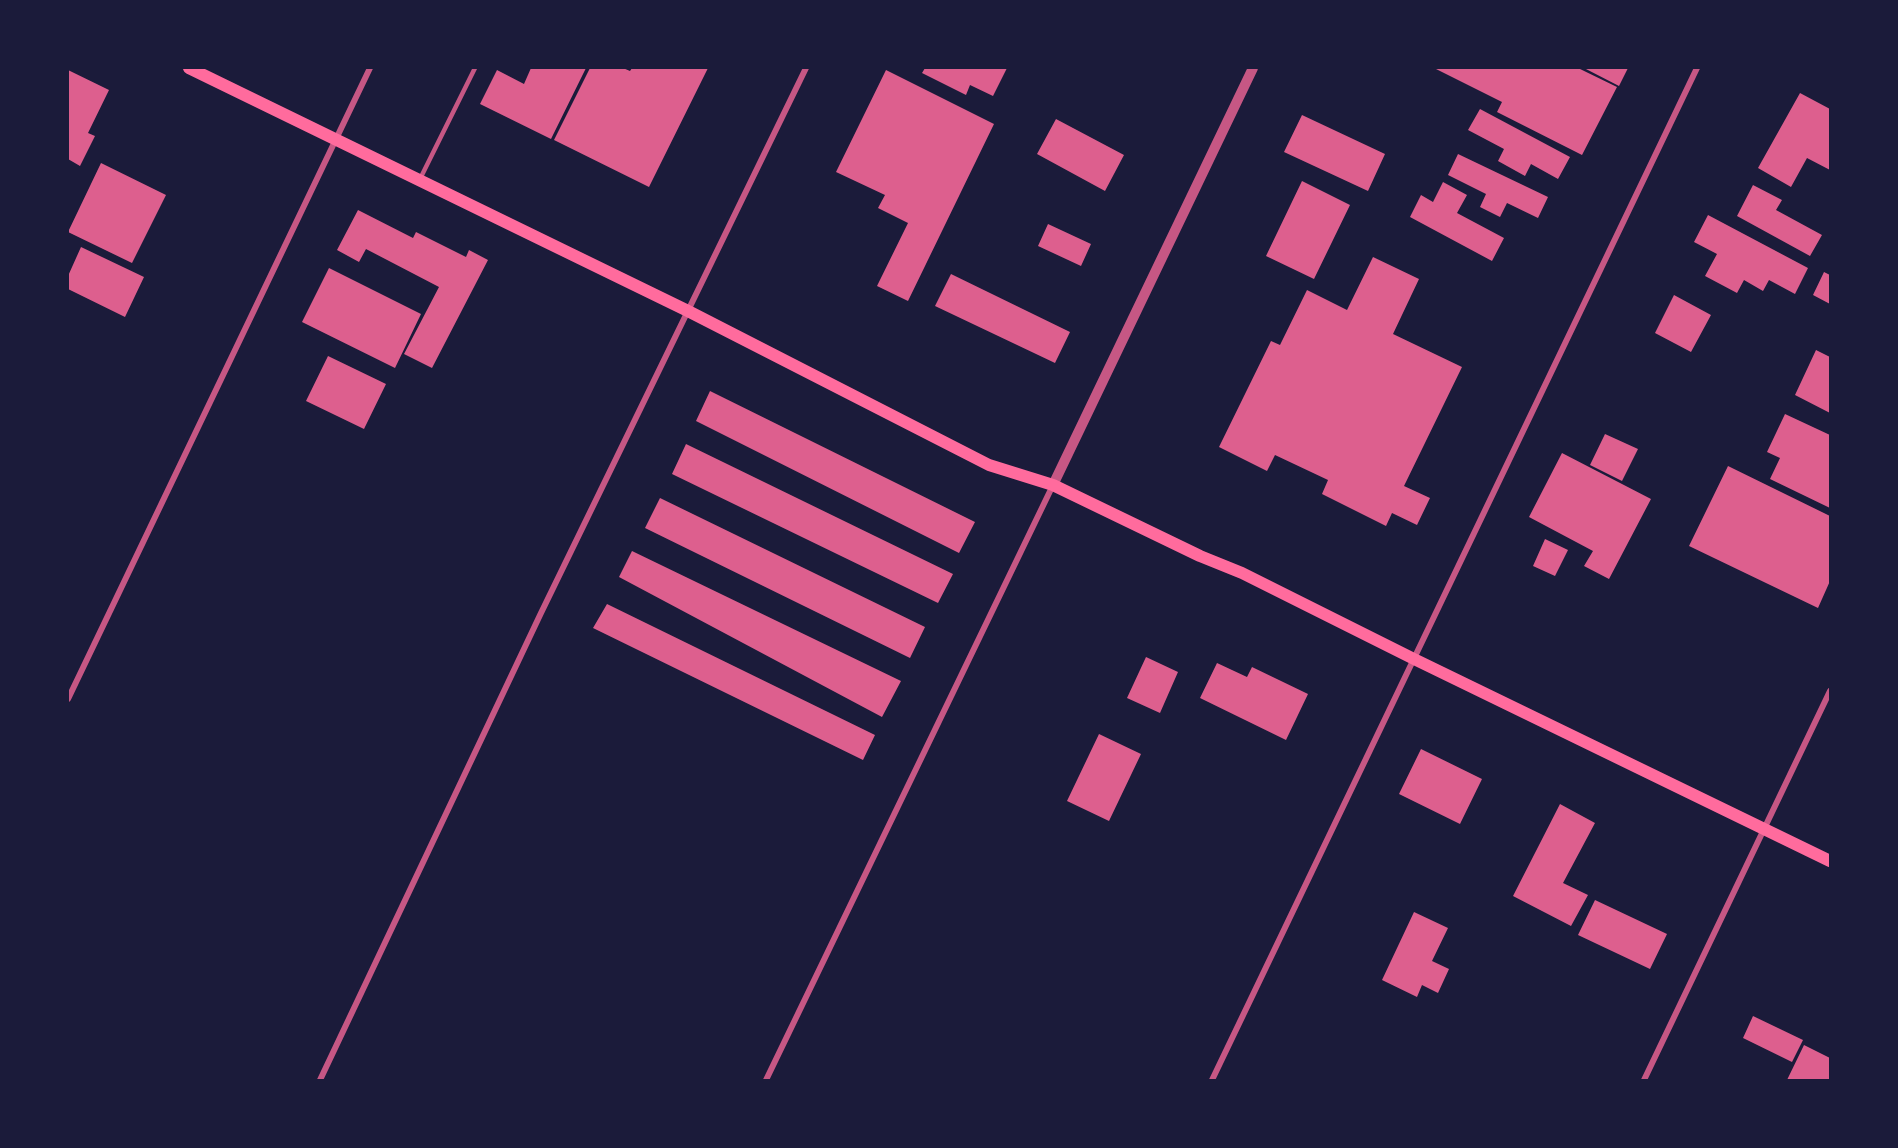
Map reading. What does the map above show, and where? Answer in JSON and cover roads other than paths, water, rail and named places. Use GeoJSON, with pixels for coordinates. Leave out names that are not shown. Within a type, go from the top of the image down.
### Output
{"type":"FeatureCollection","features":[{"type":"Feature","properties":{"kind":"main road"},"geometry":{"type":"LineString","coordinates":[[189,68],[688,311],[988,465],[1053,485],[1200,556],[1242,573],[1830,861]]}},
{"type":"Feature","properties":{"kind":"street"},"geometry":{"type":"LineString","coordinates":[[68,699],[370,68]]}},
{"type":"Feature","properties":{"kind":"street"},"geometry":{"type":"LineString","coordinates":[[320,1080],[536,623],[806,68]]}},
{"type":"Feature","properties":{"kind":"street"},"geometry":{"type":"LineString","coordinates":[[766,1080],[1253,68]]}},
{"type":"Feature","properties":{"kind":"street"},"geometry":{"type":"LineString","coordinates":[[1212,1080],[1697,68]]}},
{"type":"Feature","properties":{"kind":"street"},"geometry":{"type":"LineString","coordinates":[[1644,1080],[1830,691]]}},
{"type":"Feature","properties":{"kind":"lane"},"geometry":{"type":"LineString","coordinates":[[420,179],[475,68]]}}]}
